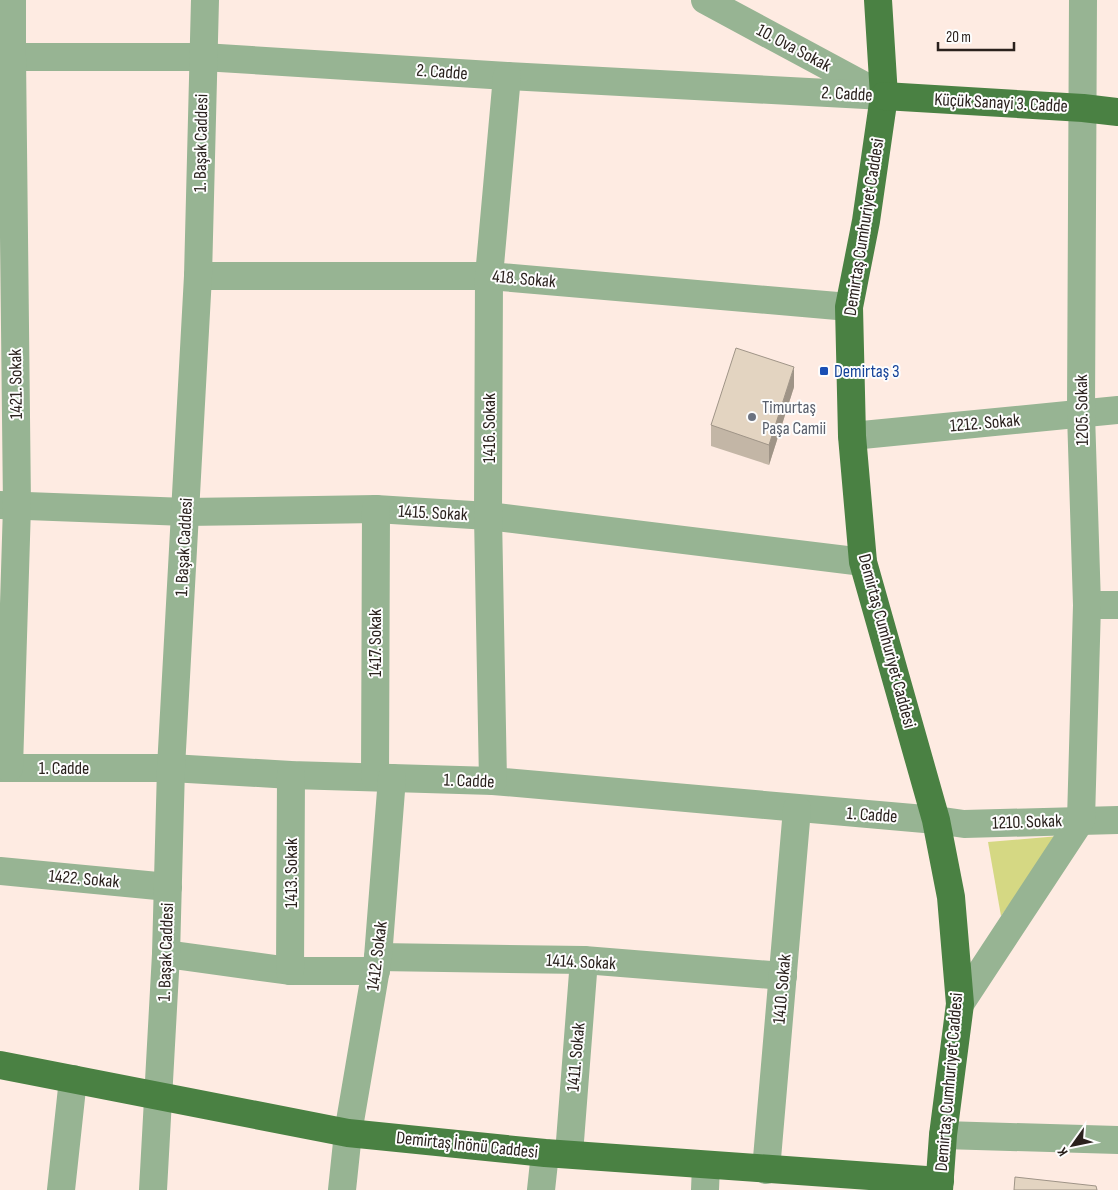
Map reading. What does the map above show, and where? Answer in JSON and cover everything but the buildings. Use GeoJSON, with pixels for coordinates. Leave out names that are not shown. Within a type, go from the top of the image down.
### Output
{"type":"FeatureCollection","features":[{"type":"Feature","properties":{"kind":"main road","name":"Demirtaş Cumhuriyet Caddesi"},"geometry":{"type":"LineString","coordinates":[[878,0],[884,96],[866,221],[849,307],[852,436],[863,562],[936,820],[951,897],[960,1004],[943,1135],[939,1186]]}},
{"type":"Feature","properties":{"kind":"main road","name":"Küçük Sanayi 3. Cadde"},"geometry":{"type":"LineString","coordinates":[[884,96],[1083,108],[1118,112]]}},
{"type":"Feature","properties":{"kind":"main road","name":"Demirtaş İnönü Caddesi"},"geometry":{"type":"LineString","coordinates":[[0,1065],[348,1133],[557,1153],[705,1177],[766,1170],[939,1186]]}},
{"type":"Feature","properties":{"kind":"street","name":"1421. Sokak"},"geometry":{"type":"LineString","coordinates":[[5,768],[9,506],[6,57],[12,0]]}},
{"type":"Feature","properties":{"kind":"street","name":"1. Başak Caddesi"},"geometry":{"type":"LineString","coordinates":[[153,1190],[166,954],[171,768],[198,276],[205,0]]}},
{"type":"Feature","properties":{"kind":"street","name":"10. Ova Sokak"},"geometry":{"type":"LineString","coordinates":[[705,0],[884,96]]}},
{"type":"Feature","properties":{"kind":"street","name":"1205. Sokak"},"geometry":{"type":"LineString","coordinates":[[1081,820],[1087,606],[1081,414],[1083,0]]}},
{"type":"Feature","properties":{"kind":"street","name":"2. Cadde"},"geometry":{"type":"LineString","coordinates":[[6,57],[203,57],[507,76],[884,96]]}},
{"type":"Feature","properties":{"kind":"street","name":"1416. Sokak"},"geometry":{"type":"LineString","coordinates":[[492,782],[488,516],[489,276],[507,76]]}},
{"type":"Feature","properties":{"kind":"street","name":"418. Sokak"},"geometry":{"type":"LineString","coordinates":[[198,276],[489,276],[849,307]]}},
{"type":"Feature","properties":{"kind":"street","name":"1212. Sokak"},"geometry":{"type":"LineString","coordinates":[[852,436],[1118,410]]}},
{"type":"Feature","properties":{"kind":"street","name":"1415. Sokak"},"geometry":{"type":"LineString","coordinates":[[9,506],[186,512],[376,509],[488,516],[863,562]]}},
{"type":"Feature","properties":{"kind":"street","name":"1417. Sokak"},"geometry":{"type":"LineString","coordinates":[[376,509],[383,778]]}},
{"type":"Feature","properties":{"kind":"street"},"geometry":{"type":"LineString","coordinates":[[1087,606],[1118,605]]}},
{"type":"Feature","properties":{"kind":"street","name":"1. Cadde"},"geometry":{"type":"LineString","coordinates":[[5,768],[171,768],[492,782],[936,820]]}},
{"type":"Feature","properties":{"kind":"street","name":"1413. Sokak"},"geometry":{"type":"LineString","coordinates":[[290,971],[291,774]]}},
{"type":"Feature","properties":{"kind":"street","name":"1412. Sokak"},"geometry":{"type":"LineString","coordinates":[[342,1190],[348,1133],[377,964],[383,778]]}},
{"type":"Feature","properties":{"kind":"street","name":"1410. Sokak"},"geometry":{"type":"LineString","coordinates":[[766,1170],[797,809]]}},
{"type":"Feature","properties":{"kind":"street","name":"1210. Sokak"},"geometry":{"type":"LineString","coordinates":[[936,820],[964,824],[1118,820]]}},
{"type":"Feature","properties":{"kind":"street"},"geometry":{"type":"LineString","coordinates":[[960,1004],[1081,820]]}},
{"type":"Feature","properties":{"kind":"street","name":"1422. Sokak"},"geometry":{"type":"LineString","coordinates":[[0,871],[168,887]]}},
{"type":"Feature","properties":{"kind":"street","name":"1414. Sokak"},"geometry":{"type":"LineString","coordinates":[[166,954],[290,971],[377,964],[584,960],[783,976]]}},
{"type":"Feature","properties":{"kind":"street","name":"1411. Sokak"},"geometry":{"type":"LineString","coordinates":[[542,1190],[557,1153],[584,960]]}},
{"type":"Feature","properties":{"kind":"street"},"geometry":{"type":"LineString","coordinates":[[61,1190],[73,1080]]}},
{"type":"Feature","properties":{"kind":"street"},"geometry":{"type":"LineString","coordinates":[[943,1135],[1118,1140]]}},
{"type":"Feature","properties":{"kind":"green space"},"geometry":{"type":"Polygon","coordinates":[[[1059,836],[1001,916],[988,842],[1059,836]]]}},
{"type":"Feature","properties":{"kind":"place","name":"Demirtaş 3"},"geometry":{"type":"Point","coordinates":[824,371]}},
{"type":"Feature","properties":{"kind":"place","name":"Timurtaş Paşa Camii"},"geometry":{"type":"Point","coordinates":[752,417]}}]}
